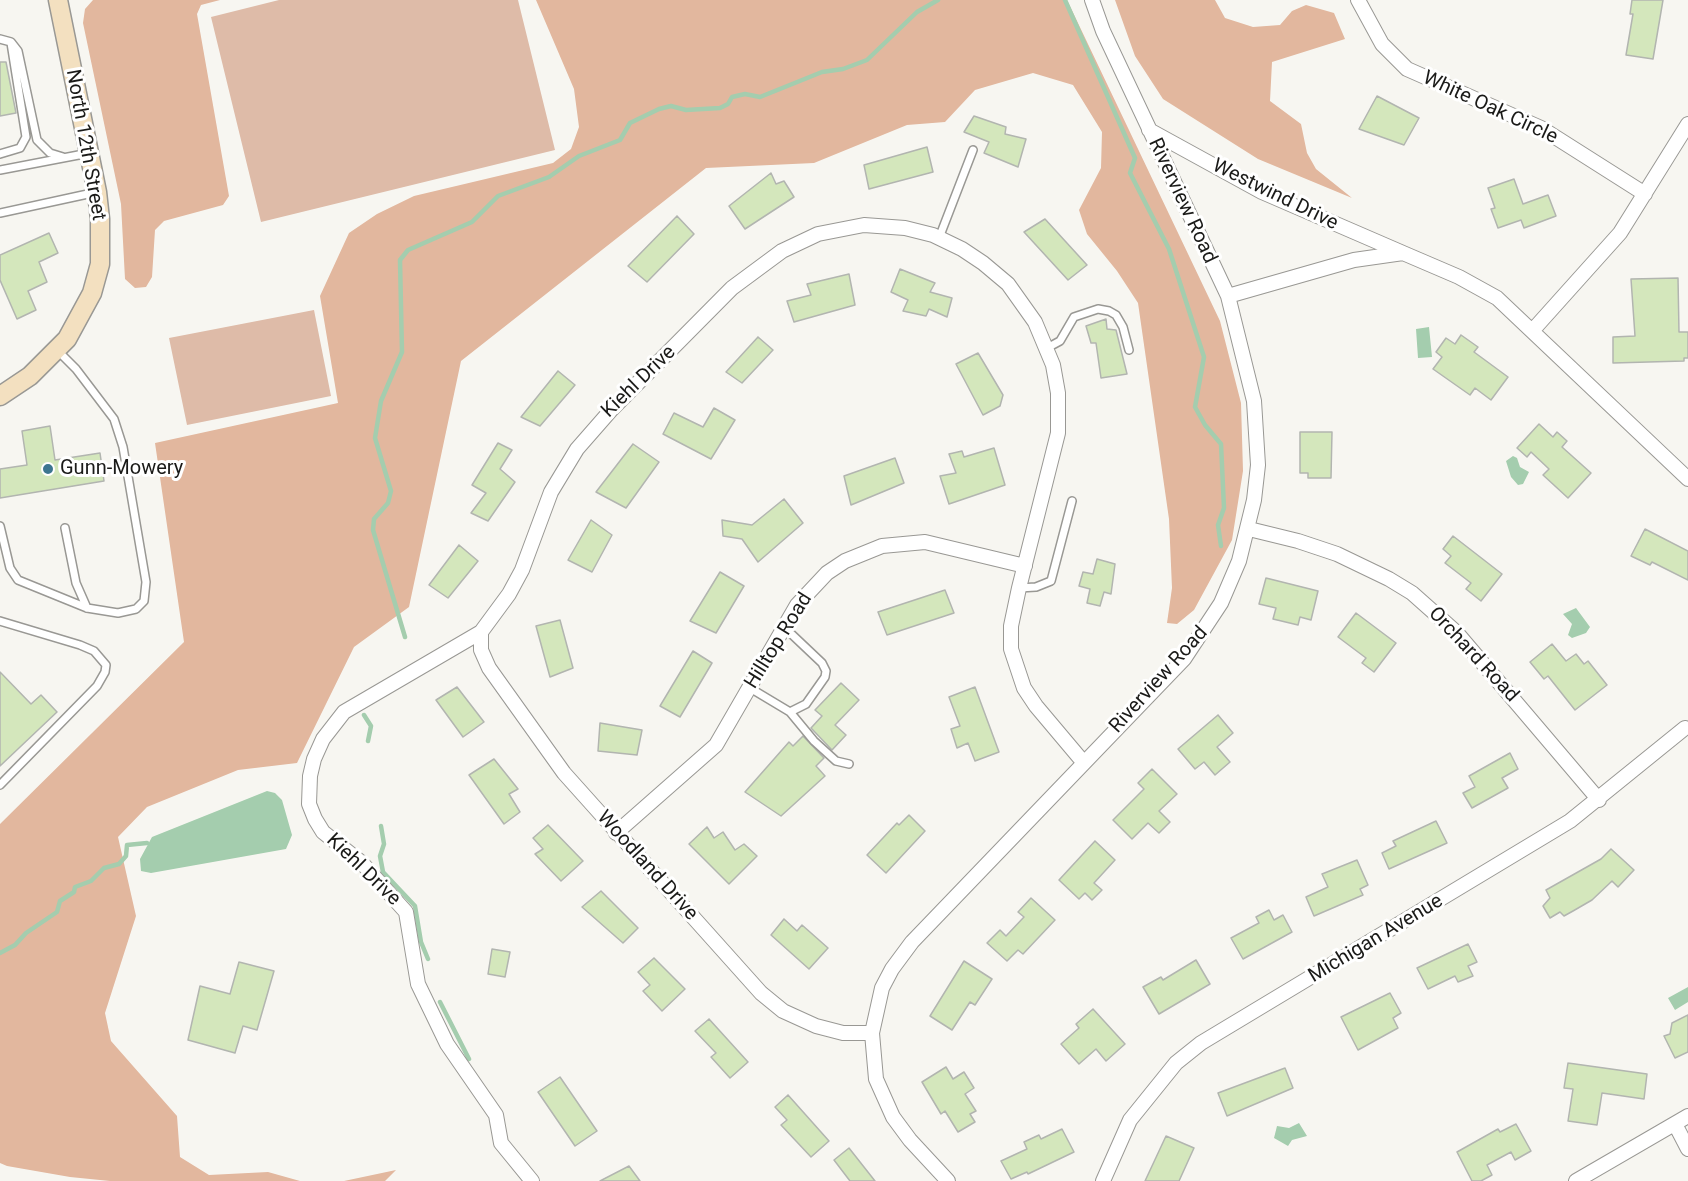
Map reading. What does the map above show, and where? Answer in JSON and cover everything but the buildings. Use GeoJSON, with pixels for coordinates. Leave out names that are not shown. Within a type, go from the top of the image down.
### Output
{"type":"FeatureCollection","features":[{"type":"Feature","properties":{"kind":"main road","name":"North 12th Street"},"geometry":{"type":"LineString","coordinates":[[1,392],[30,376],[58,351],[77,323],[97,277],[101,240],[97,192],[58,0]]}},
{"type":"Feature","properties":{"kind":"street","name":"Riverview Road"},"geometry":{"type":"LineString","coordinates":[[948,1181],[910,1140],[883,1097],[872,1058],[872,1033],[882,988],[892,969],[912,942],[1184,658],[1208,626],[1239,561],[1249,529],[1258,465],[1258,432],[1249,374],[1228,296],[1103,32],[1092,0]]}},
{"type":"Feature","properties":{"kind":"street","name":"White Oak Circle"},"geometry":{"type":"LineString","coordinates":[[1358,0],[1382,44],[1407,69],[1541,128],[1645,194]]}},
{"type":"Feature","properties":{"kind":"street"},"geometry":{"type":"LineString","coordinates":[[1533,330],[1620,233],[1688,124]]}},
{"type":"Feature","properties":{"kind":"street","name":"Westwind Drive"},"geometry":{"type":"LineString","coordinates":[[1149,130],[1262,192],[1482,288],[1533,330],[1688,479]]}},
{"type":"Feature","properties":{"kind":"street","name":"Kiehl Drive"},"geometry":{"type":"LineString","coordinates":[[532,1181],[501,1143],[496,1115],[447,1044],[418,984],[406,912],[362,863],[323,832],[309,804],[310,776],[314,759],[323,738],[344,712],[481,632],[509,594],[522,570],[551,492],[576,449],[612,409],[742,280],[782,251],[818,234],[839,228],[880,225],[904,228],[939,238],[983,263],[1008,285],[1035,322],[1047,348],[1058,393],[1058,433],[1011,626],[1014,665],[1036,706],[1084,763]]}},
{"type":"Feature","properties":{"kind":"street"},"geometry":{"type":"LineString","coordinates":[[1228,296],[1354,260],[1403,253]]}},
{"type":"Feature","properties":{"kind":"street","name":"Orchard Road"},"geometry":{"type":"LineString","coordinates":[[1249,529],[1299,541],[1336,554],[1389,579],[1412,593],[1457,633],[1599,800]]}},
{"type":"Feature","properties":{"kind":"street","name":"Hilltop Road"},"geometry":{"type":"LineString","coordinates":[[616,833],[708,754],[736,714],[797,605],[827,573],[845,561],[882,546],[925,542],[1025,566]]}},
{"type":"Feature","properties":{"kind":"street","name":"Woodland Drive"},"geometry":{"type":"LineString","coordinates":[[481,632],[481,650],[501,688],[564,773],[761,993],[783,1011],[831,1031],[872,1033]]}},
{"type":"Feature","properties":{"kind":"street","name":"Michigan Avenue"},"geometry":{"type":"LineString","coordinates":[[1103,1181],[1113,1153],[1134,1113],[1155,1084],[1184,1056],[1249,1014],[1486,874],[1599,800],[1685,728]]}},
{"type":"Feature","properties":{"kind":"street"},"geometry":{"type":"LineString","coordinates":[[1586,1179],[1688,1116]]}},
{"type":"Feature","properties":{"kind":"street"},"geometry":{"type":"LineString","coordinates":[[1675,1124],[1688,1149]]}},
{"type":"Feature","properties":{"kind":"lane"},"geometry":{"type":"LineString","coordinates":[[0,39],[11,42],[20,57],[37,140],[50,153],[63,158]]}},
{"type":"Feature","properties":{"kind":"lane"},"geometry":{"type":"LineString","coordinates":[[0,154],[20,148],[26,137],[11,42]]}},
{"type":"Feature","properties":{"kind":"lane"},"geometry":{"type":"LineString","coordinates":[[939,238],[974,150]]}},
{"type":"Feature","properties":{"kind":"lane"},"geometry":{"type":"LineString","coordinates":[[0,170],[89,153]]}},
{"type":"Feature","properties":{"kind":"lane"},"geometry":{"type":"LineString","coordinates":[[0,213],[97,192]]}},
{"type":"Feature","properties":{"kind":"lane"},"geometry":{"type":"LineString","coordinates":[[1047,348],[1060,341],[1074,317],[1098,309],[1116,315],[1124,327],[1129,350]]}},
{"type":"Feature","properties":{"kind":"lane"},"geometry":{"type":"LineString","coordinates":[[0,526],[10,568],[18,580],[87,608],[118,613],[136,609],[144,601],[146,582],[123,447],[114,419],[76,369],[58,351]]}},
{"type":"Feature","properties":{"kind":"lane"},"geometry":{"type":"LineString","coordinates":[[1019,588],[1036,587],[1051,581],[1072,501]]}},
{"type":"Feature","properties":{"kind":"lane"},"geometry":{"type":"LineString","coordinates":[[65,528],[76,583],[87,608]]}},
{"type":"Feature","properties":{"kind":"lane"},"geometry":{"type":"LineString","coordinates":[[0,621],[34,634],[80,645],[94,651],[106,665],[98,687],[0,785]]}},
{"type":"Feature","properties":{"kind":"lane"},"geometry":{"type":"LineString","coordinates":[[784,627],[822,663],[826,670],[825,677],[806,704],[790,712]]}},
{"type":"Feature","properties":{"kind":"lane"},"geometry":{"type":"LineString","coordinates":[[750,688],[790,712],[814,741],[836,761],[849,764]]}},
{"type":"Feature","properties":{"kind":"shaded area"},"geometry":{"type":"Polygon","coordinates":[[[93,0],[220,0],[201,5],[197,14],[229,196],[223,205],[164,221],[155,230],[152,277],[146,287],[135,288],[125,279],[121,204],[83,23],[85,9],[93,0]]]}},
{"type":"Feature","properties":{"kind":"shaded area"},"geometry":{"type":"Polygon","coordinates":[[[279,0],[518,0],[555,150],[261,222],[211,17],[279,0]]]}},
{"type":"Feature","properties":{"kind":"shaded area"},"geometry":{"type":"Polygon","coordinates":[[[536,0],[1067,0],[1220,321],[1241,403],[1243,471],[1232,540],[1194,610],[1177,624],[1167,623],[1172,588],[1169,519],[1138,303],[1117,271],[1087,234],[1079,210],[1101,168],[1102,132],[1073,85],[1033,73],[975,90],[945,122],[907,125],[814,163],[706,168],[461,361],[409,607],[354,647],[297,763],[238,770],[147,807],[118,837],[136,916],[105,1013],[111,1041],[177,1116],[180,1157],[209,1175],[268,1172],[300,1181],[110,1181],[70,1177],[0,1163],[0,824],[184,642],[155,443],[338,403],[320,296],[349,233],[377,214],[414,196],[553,163],[571,149],[579,127],[574,89],[536,0]]]}},
{"type":"Feature","properties":{"kind":"shaded area"},"geometry":{"type":"Polygon","coordinates":[[[1115,0],[1215,0],[1225,18],[1253,27],[1280,25],[1292,11],[1306,5],[1334,13],[1345,39],[1272,62],[1270,101],[1301,124],[1307,153],[1316,169],[1352,198],[1258,159],[1163,99],[1135,56],[1115,0]]]}},
{"type":"Feature","properties":{"kind":"shaded area"},"geometry":{"type":"Polygon","coordinates":[[[314,310],[331,396],[187,425],[169,338],[314,310]]]}},
{"type":"Feature","properties":{"kind":"shaded area"},"geometry":{"type":"Polygon","coordinates":[[[1429,327],[1432,357],[1418,358],[1416,329],[1429,327]]]}},
{"type":"Feature","properties":{"kind":"shaded area"},"geometry":{"type":"Polygon","coordinates":[[[1513,456],[1517,458],[1520,467],[1529,472],[1523,484],[1518,485],[1511,477],[1506,461],[1513,456]]]}},
{"type":"Feature","properties":{"kind":"shaded area"},"geometry":{"type":"Polygon","coordinates":[[[1576,608],[1590,627],[1586,633],[1572,638],[1568,635],[1572,624],[1563,614],[1576,608]]]}},
{"type":"Feature","properties":{"kind":"shaded area"},"geometry":{"type":"Polygon","coordinates":[[[267,791],[275,793],[282,800],[292,835],[286,849],[151,873],[141,871],[140,859],[152,837],[267,791]]]}},
{"type":"Feature","properties":{"kind":"shaded area"},"geometry":{"type":"Polygon","coordinates":[[[1688,987],[1688,1002],[1675,1010],[1668,998],[1688,987]]]}},
{"type":"Feature","properties":{"kind":"shaded area"},"geometry":{"type":"Polygon","coordinates":[[[1299,1123],[1307,1136],[1292,1140],[1288,1146],[1274,1138],[1277,1126],[1289,1128],[1299,1123]]]}},
{"type":"Feature","properties":{"kind":"shaded area"},"geometry":{"type":"Polygon","coordinates":[[[396,1170],[385,1181],[344,1181],[396,1170]]]}},
{"type":"Feature","properties":{"kind":"waterway"},"geometry":{"type":"LineString","coordinates":[[405,637],[373,530],[374,519],[388,503],[391,491],[375,438],[381,401],[402,352],[400,260],[408,250],[472,222],[498,196],[549,177],[579,156],[620,140],[630,123],[659,109],[671,106],[686,110],[720,108],[728,104],[732,97],[745,94],[760,97],[822,72],[843,69],[867,60],[917,12],[938,0]]}},
{"type":"Feature","properties":{"kind":"waterway"},"geometry":{"type":"LineString","coordinates":[[1065,0],[1135,158],[1130,173],[1169,249],[1204,357],[1195,407],[1205,425],[1221,444],[1224,508],[1218,525],[1221,546]]}},
{"type":"Feature","properties":{"kind":"waterway"},"geometry":{"type":"LineString","coordinates":[[364,715],[371,726],[368,741]]}},
{"type":"Feature","properties":{"kind":"waterway"},"geometry":{"type":"LineString","coordinates":[[381,826],[384,844],[380,856],[383,872],[415,906],[421,942],[428,959]]}},
{"type":"Feature","properties":{"kind":"waterway"},"geometry":{"type":"LineString","coordinates":[[0,953],[15,945],[26,933],[57,912],[60,901],[74,892],[75,887],[91,881],[104,868],[119,864],[126,856],[127,845],[147,843]]}},
{"type":"Feature","properties":{"kind":"waterway"},"geometry":{"type":"LineString","coordinates":[[440,1002],[469,1059]]}},
{"type":"Feature","properties":{"kind":"place","name":"Gunn-Mowery"},"geometry":{"type":"Point","coordinates":[48,469]}}]}
